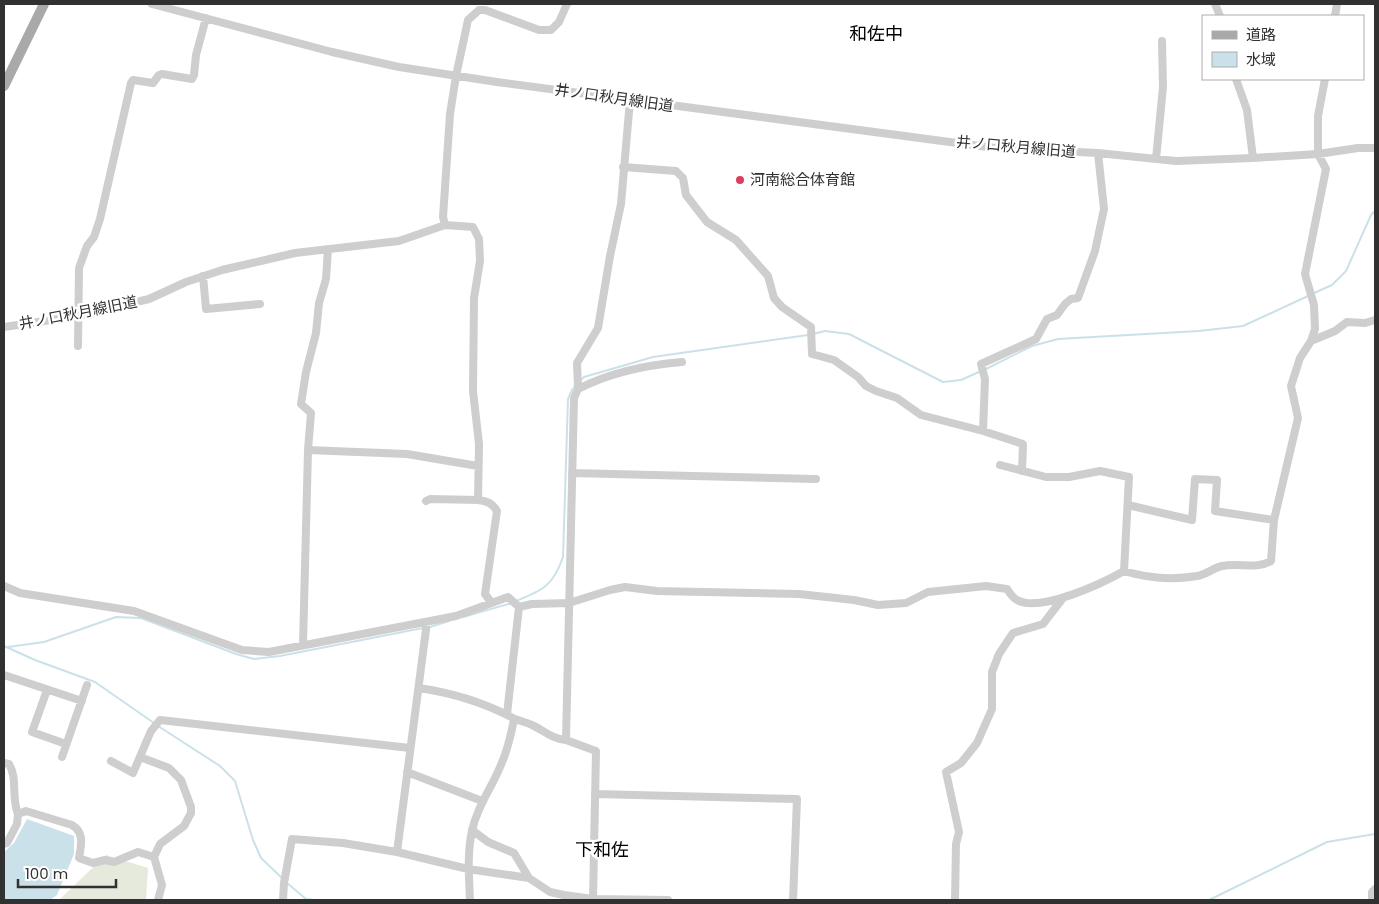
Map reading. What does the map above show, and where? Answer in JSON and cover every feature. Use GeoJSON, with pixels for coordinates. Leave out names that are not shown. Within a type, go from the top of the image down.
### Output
{"type":"FeatureCollection","features":[{"type":"Feature","properties":{"kind":"main road"},"geometry":{"type":"LineString","coordinates":[[4,86],[44,4]]}},
{"type":"Feature","properties":{"kind":"street","name":"井ノ口秋月線旧道"},"geometry":{"type":"LineString","coordinates":[[152,4],[332,52],[400,67],[630,100],[995,148],[1098,153],[1176,161],[1318,154],[1358,148],[1375,148]]}},
{"type":"Feature","properties":{"kind":"street"},"geometry":{"type":"LineString","coordinates":[[480,500],[478,500],[479,444],[473,391],[474,298],[480,261],[480,239],[473,227],[445,225],[443,217],[450,114],[456,76],[468,20],[479,10],[484,10],[539,30],[551,30],[559,22],[567,4]]}},
{"type":"Feature","properties":{"kind":"street"},"geometry":{"type":"LineString","coordinates":[[78,346],[79,268],[87,246],[94,237],[100,219],[131,83],[134,80],[153,83],[162,74],[192,79],[206,18]]}},
{"type":"Feature","properties":{"kind":"street"},"geometry":{"type":"LineString","coordinates":[[1156,159],[1164,87],[1162,41]]}},
{"type":"Feature","properties":{"kind":"street"},"geometry":{"type":"LineString","coordinates":[[1236,80],[1247,110],[1253,158]]}},
{"type":"Feature","properties":{"kind":"street"},"geometry":{"type":"LineString","coordinates":[[518,606],[569,603],[625,587],[657,591],[799,594],[854,600],[878,605],[906,603],[928,592],[986,586],[1007,589],[1017,600],[1031,603],[1063,598],[1101,584],[1124,571],[1138,576],[1161,578],[1199,576],[1222,566],[1263,565],[1271,561],[1274,520],[1298,418],[1291,386],[1300,358],[1311,341],[1315,329],[1314,305],[1308,291],[1305,274],[1326,169],[1318,154],[1318,116],[1324,80]]}},
{"type":"Feature","properties":{"kind":"street"},"geometry":{"type":"LineString","coordinates":[[566,740],[574,398],[578,389],[576,375],[578,363],[598,328],[621,204],[630,100]]}},
{"type":"Feature","properties":{"kind":"street"},"geometry":{"type":"LineString","coordinates":[[983,431],[985,379],[981,364],[1036,339],[1047,319],[1058,315],[1065,304],[1078,298],[1095,251],[1104,209],[1098,153]]}},
{"type":"Feature","properties":{"kind":"street"},"geometry":{"type":"LineString","coordinates":[[624,167],[676,171],[683,178],[686,195],[707,222],[736,240],[768,276],[774,298],[782,307],[811,327],[812,354],[834,360],[858,377],[866,386],[897,398],[921,415],[983,431],[1023,444],[1022,471]]}},
{"type":"Feature","properties":{"kind":"street","name":"井ノ口秋月線旧道"},"geometry":{"type":"LineString","coordinates":[[4,327],[78,316],[149,299],[203,276],[296,253],[399,241],[445,225]]}},
{"type":"Feature","properties":{"kind":"street"},"geometry":{"type":"LineString","coordinates":[[303,645],[308,450],[311,413],[301,404],[306,372],[316,333],[318,303],[326,279],[328,249]]}},
{"type":"Feature","properties":{"kind":"street"},"geometry":{"type":"LineString","coordinates":[[203,276],[206,309],[260,304]]}},
{"type":"Feature","properties":{"kind":"street"},"geometry":{"type":"LineString","coordinates":[[1311,341],[1335,331],[1347,322],[1364,323],[1375,320]]}},
{"type":"Feature","properties":{"kind":"street"},"geometry":{"type":"LineString","coordinates":[[578,389],[591,382],[652,364],[682,362]]}},
{"type":"Feature","properties":{"kind":"street"},"geometry":{"type":"LineString","coordinates":[[308,450],[407,454],[478,466]]}},
{"type":"Feature","properties":{"kind":"street"},"geometry":{"type":"LineString","coordinates":[[1000,466],[1046,476],[1069,477],[1100,471],[1129,477],[1124,571]]}},
{"type":"Feature","properties":{"kind":"street"},"geometry":{"type":"LineString","coordinates":[[572,473],[816,479]]}},
{"type":"Feature","properties":{"kind":"street"},"geometry":{"type":"LineString","coordinates":[[1128,505],[1192,520],[1195,479],[1217,480],[1215,511],[1274,520]]}},
{"type":"Feature","properties":{"kind":"street"},"geometry":{"type":"LineString","coordinates":[[426,501],[430,499],[486,500],[493,505],[496,511],[485,594],[491,602]]}},
{"type":"Feature","properties":{"kind":"street"},"geometry":{"type":"LineString","coordinates":[[4,586],[20,593],[134,611],[242,650],[269,652],[456,616],[508,597],[518,606]]}},
{"type":"Feature","properties":{"kind":"street"},"geometry":{"type":"LineString","coordinates":[[955,900],[956,844],[959,832],[946,772],[961,763],[977,743],[992,709],[992,672],[1013,633],[1043,624],[1063,598]]}},
{"type":"Feature","properties":{"kind":"street"},"geometry":{"type":"LineString","coordinates":[[507,714],[518,606]]}},
{"type":"Feature","properties":{"kind":"street"},"geometry":{"type":"LineString","coordinates":[[397,852],[427,622]]}},
{"type":"Feature","properties":{"kind":"street"},"geometry":{"type":"LineString","coordinates":[[4,675],[82,701]]}},
{"type":"Feature","properties":{"kind":"street"},"geometry":{"type":"LineString","coordinates":[[62,757],[87,685]]}},
{"type":"Feature","properties":{"kind":"street"},"geometry":{"type":"LineString","coordinates":[[419,688],[465,697],[532,725],[555,738],[596,751],[593,899]]}},
{"type":"Feature","properties":{"kind":"street"},"geometry":{"type":"LineString","coordinates":[[47,690],[32,732],[66,744]]}},
{"type":"Feature","properties":{"kind":"street"},"geometry":{"type":"LineString","coordinates":[[470,900],[468,869],[472,830],[482,801],[500,768],[514,719]]}},
{"type":"Feature","properties":{"kind":"street"},"geometry":{"type":"LineString","coordinates":[[111,761],[134,773],[151,731],[160,720],[410,748]]}},
{"type":"Feature","properties":{"kind":"street"},"geometry":{"type":"LineString","coordinates":[[140,757],[169,768],[180,780],[192,813],[184,826],[160,844],[154,857],[162,885],[158,900]]}},
{"type":"Feature","properties":{"kind":"street"},"geometry":{"type":"LineString","coordinates":[[4,762],[9,764],[13,771],[14,800],[18,814],[17,824],[7,843],[4,844]]}},
{"type":"Feature","properties":{"kind":"street"},"geometry":{"type":"LineString","coordinates":[[407,772],[482,801]]}},
{"type":"Feature","properties":{"kind":"street"},"geometry":{"type":"LineString","coordinates":[[595,794],[797,799],[793,900]]}},
{"type":"Feature","properties":{"kind":"street"},"geometry":{"type":"LineString","coordinates":[[18,814],[26,811],[72,825],[78,829],[82,837],[79,858],[93,863],[105,860],[114,862],[138,852],[154,857]]}},
{"type":"Feature","properties":{"kind":"street"},"geometry":{"type":"LineString","coordinates":[[472,830],[488,842],[514,853],[529,878]]}},
{"type":"Feature","properties":{"kind":"street"},"geometry":{"type":"LineString","coordinates":[[283,900],[292,839],[343,843],[397,852],[468,869],[529,878],[550,892],[564,895],[593,899],[668,900]]}},
{"type":"Feature","properties":{"kind":"street"},"geometry":{"type":"LineString","coordinates":[[1372,900],[1372,892],[1375,889]]}},
{"type":"Feature","properties":{"kind":"shaded area"},"geometry":{"type":"Polygon","coordinates":[[[106,855],[148,868],[146,900],[59,900],[106,855]]]}},
{"type":"Feature","properties":{"kind":"water"},"geometry":{"type":"Polygon","coordinates":[[[27,819],[74,836],[74,854],[57,895],[50,900],[4,900],[4,852],[14,843],[27,819]]]}},
{"type":"Feature","properties":{"kind":"waterway"},"geometry":{"type":"LineString","coordinates":[[1314,293],[1332,285],[1346,271],[1371,215],[1375,211]]}},
{"type":"Feature","properties":{"kind":"waterway"},"geometry":{"type":"LineString","coordinates":[[986,369],[1032,346],[1058,339],[1199,331],[1243,326],[1308,296]]}},
{"type":"Feature","properties":{"kind":"waterway"},"geometry":{"type":"LineString","coordinates":[[813,334],[825,331],[849,334],[943,382],[961,380],[981,371]]}},
{"type":"Feature","properties":{"kind":"waterway"},"geometry":{"type":"LineString","coordinates":[[581,380],[584,377],[653,357],[808,335]]}},
{"type":"Feature","properties":{"kind":"waterway"},"geometry":{"type":"LineString","coordinates":[[516,601],[546,586],[555,575],[563,557],[568,399],[576,385]]}},
{"type":"Feature","properties":{"kind":"waterway"},"geometry":{"type":"LineString","coordinates":[[463,617],[512,603]]}},
{"type":"Feature","properties":{"kind":"waterway"},"geometry":{"type":"LineString","coordinates":[[8,647],[44,642],[116,617],[141,618],[254,659],[280,656],[423,628]]}},
{"type":"Feature","properties":{"kind":"waterway"},"geometry":{"type":"LineString","coordinates":[[430,627],[449,621]]}},
{"type":"Feature","properties":{"kind":"waterway"},"geometry":{"type":"LineString","coordinates":[[4,646],[35,660],[95,682],[154,723]]}},
{"type":"Feature","properties":{"kind":"waterway"},"geometry":{"type":"LineString","coordinates":[[158,726],[220,766],[235,781],[253,840],[261,858],[282,878]]}},
{"type":"Feature","properties":{"kind":"waterway"},"geometry":{"type":"LineString","coordinates":[[1209,900],[1327,842],[1375,834]]}},
{"type":"Feature","properties":{"kind":"waterway"},"geometry":{"type":"LineString","coordinates":[[287,883],[306,899],[314,900]]}},
{"type":"Feature","properties":{"kind":"place","name":"河南総合体育館"},"geometry":{"type":"Point","coordinates":[740,180]}},
{"type":"Feature","properties":{"kind":"district","name":"和佐中"},"geometry":{"type":"Point","coordinates":[876,34]}},
{"type":"Feature","properties":{"kind":"district","name":"下和佐"},"geometry":{"type":"Point","coordinates":[602,850]}}]}
